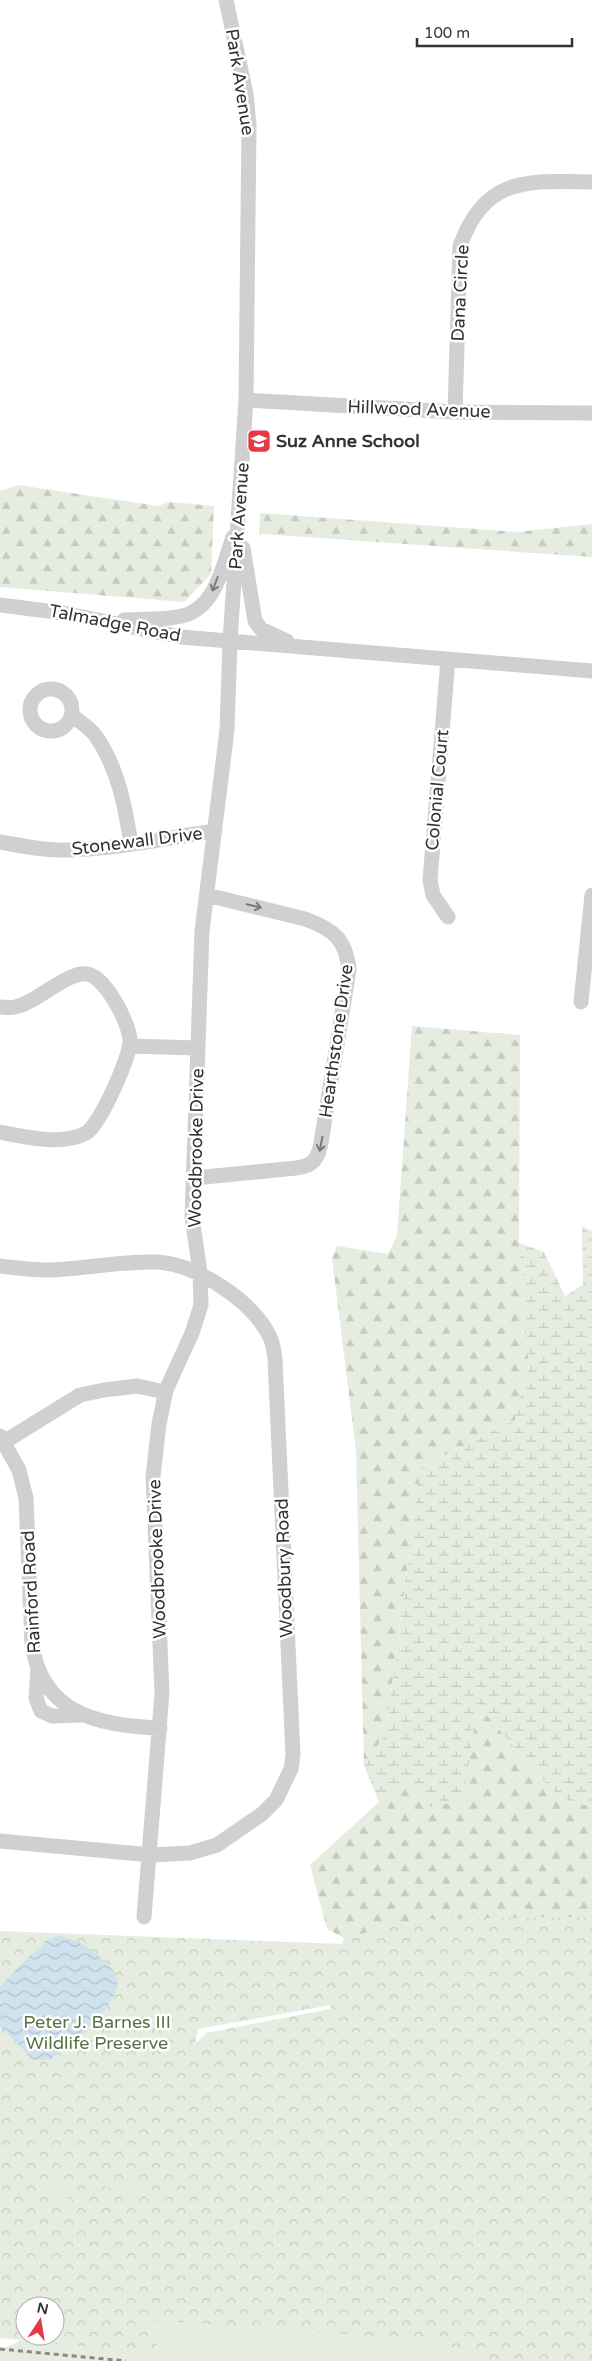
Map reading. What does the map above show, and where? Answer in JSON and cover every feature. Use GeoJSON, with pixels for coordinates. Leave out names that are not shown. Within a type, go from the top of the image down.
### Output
{"type":"FeatureCollection","features":[{"type":"Feature","properties":{"kind":"street","name":"Park Avenue"},"geometry":{"type":"LineString","coordinates":[[226,0],[246,94],[249,125],[246,400],[230,641]]}},
{"type":"Feature","properties":{"kind":"street","name":"Dana Circle"},"geometry":{"type":"LineString","coordinates":[[455,412],[460,246],[470,221],[483,204],[506,188],[529,182],[592,182]]}},
{"type":"Feature","properties":{"kind":"street","name":"Hillwood Avenue"},"geometry":{"type":"LineString","coordinates":[[246,400],[455,412],[592,414]]}},
{"type":"Feature","properties":{"kind":"street"},"geometry":{"type":"LineString","coordinates":[[104,621],[182,616],[200,607],[213,591],[239,522]]}},
{"type":"Feature","properties":{"kind":"street"},"geometry":{"type":"LineString","coordinates":[[239,522],[255,621],[269,633],[297,646]]}},
{"type":"Feature","properties":{"kind":"street","name":"Talmadge Road"},"geometry":{"type":"LineString","coordinates":[[0,605],[63,613],[181,637],[230,641]]}},
{"type":"Feature","properties":{"kind":"street"},"geometry":{"type":"LineString","coordinates":[[230,641],[592,671]]}},
{"type":"Feature","properties":{"kind":"street","name":"Woodbrooke Drive"},"geometry":{"type":"LineString","coordinates":[[144,1917],[151,1855],[162,1693],[153,1476],[165,1392],[192,1333],[201,1305],[200,1275],[192,1217],[202,931],[228,730],[230,641]]}},
{"type":"Feature","properties":{"kind":"street","name":"Colonial Court"},"geometry":{"type":"LineString","coordinates":[[448,659],[430,880],[433,895],[448,917]]}},
{"type":"Feature","properties":{"kind":"street"},"geometry":{"type":"LineString","coordinates":[[71,715],[94,734],[112,764],[126,808],[131,844]]}},
{"type":"Feature","properties":{"kind":"street","name":"Stonewall Drive"},"geometry":{"type":"LineString","coordinates":[[0,842],[32,848],[68,850],[131,844],[215,831]]}},
{"type":"Feature","properties":{"kind":"street","name":"Hearthstone Drive"},"geometry":{"type":"LineString","coordinates":[[194,1178],[308,1166],[315,1161],[321,1143],[349,970],[348,952],[338,936],[321,925],[305,919],[207,895]]}},
{"type":"Feature","properties":{"kind":"street"},"geometry":{"type":"LineString","coordinates":[[581,1002],[592,896]]}},
{"type":"Feature","properties":{"kind":"street"},"geometry":{"type":"LineString","coordinates":[[0,1007],[15,1007],[78,974],[93,975],[102,982],[120,1010],[129,1033],[130,1046],[103,1113],[91,1130],[85,1134],[72,1138],[51,1139],[0,1132]]}},
{"type":"Feature","properties":{"kind":"street"},"geometry":{"type":"LineString","coordinates":[[130,1046],[198,1048]]}},
{"type":"Feature","properties":{"kind":"street","name":"Woodbury Road"},"geometry":{"type":"LineString","coordinates":[[0,1266],[49,1270],[134,1262],[158,1262],[200,1275],[233,1294],[248,1308],[270,1338],[275,1359],[293,1755],[291,1769],[276,1800],[262,1814],[217,1845],[190,1853],[151,1855],[0,1841]]}},
{"type":"Feature","properties":{"kind":"street"},"geometry":{"type":"LineString","coordinates":[[2,1439],[80,1395],[137,1386],[165,1392]]}},
{"type":"Feature","properties":{"kind":"street","name":"Rainford Road"},"geometry":{"type":"LineString","coordinates":[[2,1439],[19,1470],[26,1498],[32,1644],[38,1668],[36,1698],[41,1711],[52,1716],[82,1715],[114,1724],[160,1728]]}},
{"type":"Feature","properties":{"kind":"green space"},"geometry":{"type":"Polygon","coordinates":[[[18,485],[158,506],[170,502],[214,506],[211,574],[184,602],[0,587],[0,491],[18,485]]]}},
{"type":"Feature","properties":{"kind":"green space"},"geometry":{"type":"Polygon","coordinates":[[[260,513],[516,532],[592,524],[592,557],[262,534],[259,536],[260,513]]]}},
{"type":"Feature","properties":{"kind":"green space"},"geometry":{"type":"Polygon","coordinates":[[[412,1026],[520,1035],[519,1243],[529,1364],[515,1420],[420,1468],[386,1733],[364,1766],[356,1450],[332,1258],[337,1246],[388,1254],[397,1236],[412,1026]]]}},
{"type":"Feature","properties":{"kind":"green space"},"geometry":{"type":"Polygon","coordinates":[[[582,1226],[592,1231],[592,1805],[572,1804],[550,1788],[478,1705],[463,1800],[431,1807],[412,1782],[379,1802],[364,1766],[386,1733],[420,1468],[515,1420],[529,1364],[519,1243],[544,1252],[565,1296],[583,1285],[582,1226]]]}},
{"type":"Feature","properties":{"kind":"green space"},"geometry":{"type":"Polygon","coordinates":[[[477,1704],[550,1788],[572,1804],[592,1805],[592,1917],[428,1919],[344,1938],[327,1929],[310,1865],[379,1802],[412,1782],[477,1704]]]}},
{"type":"Feature","properties":{"kind":"green space","name":"Peter J. Barnes III Wildlife Preserve"},"geometry":{"type":"Polygon","coordinates":[[[592,1917],[592,2361],[491,2361],[426,2340],[140,2320],[163,2354],[65,2344],[65,2296],[15,2296],[15,2339],[0,2338],[0,1931],[342,1944],[344,1938],[428,1919],[592,1917]],[[331,2005],[198,2029],[195,2045],[206,2033],[330,2009],[331,2005]],[[67,2180],[47,2181],[85,2238],[69,2205],[67,2180]],[[157,2180],[89,2181],[114,2189],[147,2189],[157,2180]]]}},
{"type":"Feature","properties":{"kind":"green space"},"geometry":{"type":"Polygon","coordinates":[[[0,2089],[159,2179],[146,2189],[114,2189],[78,2177],[127,2319],[426,2340],[491,2361],[0,2361],[0,2350],[15,2343],[15,2346],[65,2346],[65,2327],[81,2312],[0,2089]]]}},
{"type":"Feature","properties":{"kind":"water"},"geometry":{"type":"Polygon","coordinates":[[[57,1935],[82,1944],[112,1968],[117,1979],[117,1988],[106,2009],[59,2053],[49,2060],[33,2060],[0,2026],[0,1986],[28,1957],[42,1947],[44,1942],[57,1935]]]}},
{"type":"Feature","properties":{"kind":"railway"},"geometry":{"type":"LineString","coordinates":[[0,2349],[126,2361]]}},
{"type":"Feature","properties":{"kind":"place","name":"Suz Anne School"},"geometry":{"type":"Point","coordinates":[259,441]}}]}
